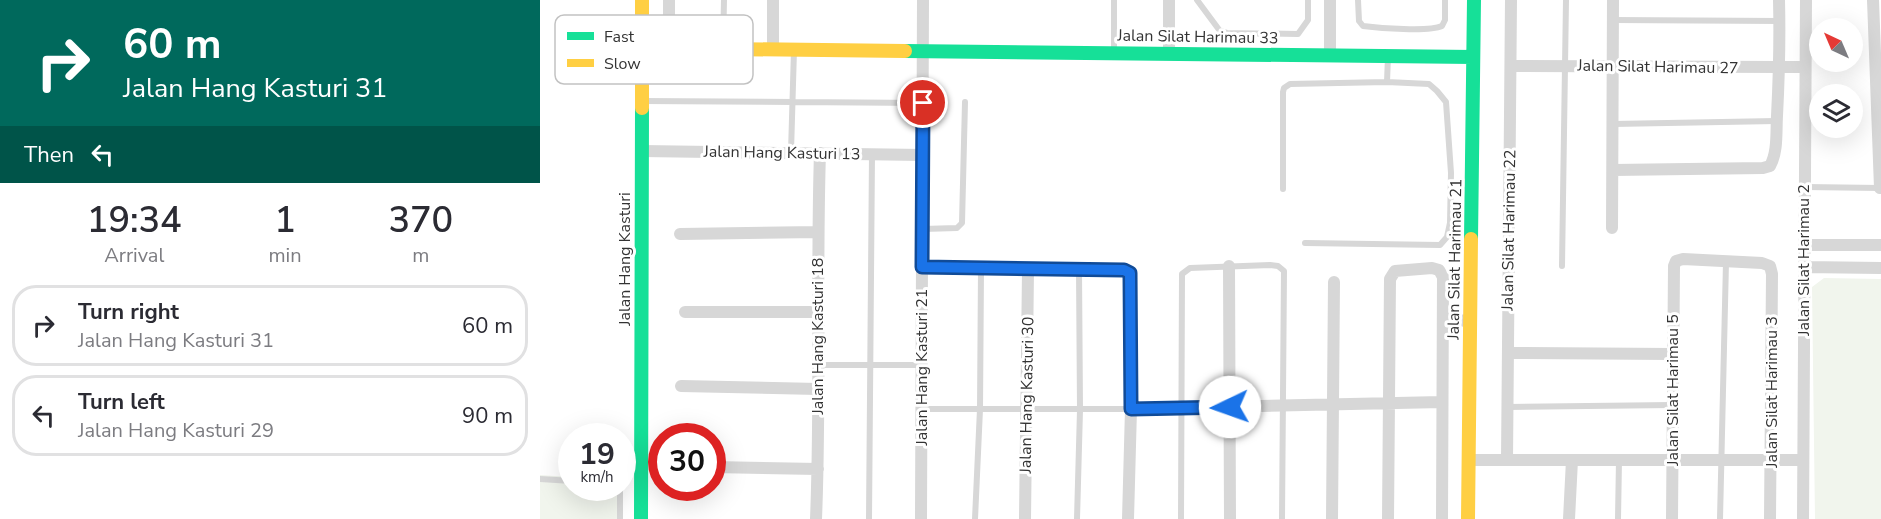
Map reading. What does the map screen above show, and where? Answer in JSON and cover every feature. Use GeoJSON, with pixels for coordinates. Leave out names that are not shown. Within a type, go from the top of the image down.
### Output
{"type":"FeatureCollection","features":[{"type":"Feature","properties":{"kind":"street"},"geometry":{"type":"LineString","coordinates":[[773,0],[773,49]]}},
{"type":"Feature","properties":{"kind":"street","name":"Jalan Hang Kasturi 21"},"geometry":{"type":"LineString","coordinates":[[921,519],[923,0]]}},
{"type":"Feature","properties":{"kind":"street"},"geometry":{"type":"LineString","coordinates":[[1169,0],[1169,53]]}},
{"type":"Feature","properties":{"kind":"street"},"geometry":{"type":"LineString","coordinates":[[1330,0],[1330,55]]}},
{"type":"Feature","properties":{"kind":"street","name":"Jalan Silat Harimau 21"},"geometry":{"type":"LineString","coordinates":[[1468,519],[1474,0]]}},
{"type":"Feature","properties":{"kind":"street","name":"Jalan Silat Harimau 22"},"geometry":{"type":"LineString","coordinates":[[1507,460],[1511,0]]}},
{"type":"Feature","properties":{"kind":"street"},"geometry":{"type":"LineString","coordinates":[[1612,228],[1613,0]]}},
{"type":"Feature","properties":{"kind":"street"},"geometry":{"type":"LineString","coordinates":[[1612,170],[1764,168],[1770,166],[1775,158],[1780,68],[1779,0]]}},
{"type":"Feature","properties":{"kind":"street","name":"Jalan Silat Harimau 2"},"geometry":{"type":"LineString","coordinates":[[1803,519],[1806,0]]}},
{"type":"Feature","properties":{"kind":"street"},"geometry":{"type":"LineString","coordinates":[[1874,0],[1880,188]]}},
{"type":"Feature","properties":{"kind":"street","name":"Jalan Silat Harimau 33"},"geometry":{"type":"LineString","coordinates":[[753,49],[1473,57]]}},
{"type":"Feature","properties":{"kind":"street","name":"Jalan Silat Harimau 27"},"geometry":{"type":"LineString","coordinates":[[1511,66],[1805,68]]}},
{"type":"Feature","properties":{"kind":"street","name":"Jalan Hang Kasturi"},"geometry":{"type":"LineString","coordinates":[[642,84],[642,519]]}},
{"type":"Feature","properties":{"kind":"street","name":"Jalan Hang Kasturi 13"},"geometry":{"type":"LineString","coordinates":[[642,151],[923,155]]}},
{"type":"Feature","properties":{"kind":"street","name":"Jalan Hang Kasturi 18"},"geometry":{"type":"LineString","coordinates":[[816,519],[820,153]]}},
{"type":"Feature","properties":{"kind":"street"},"geometry":{"type":"LineString","coordinates":[[680,234],[818,232]]}},
{"type":"Feature","properties":{"kind":"street"},"geometry":{"type":"LineString","coordinates":[[1804,245],[1881,245]]}},
{"type":"Feature","properties":{"kind":"street","name":"Jalan Silat Harimau 5"},"geometry":{"type":"LineString","coordinates":[[1672,519],[1674,266],[1676,261],[1683,259],[1726,261]]}},
{"type":"Feature","properties":{"kind":"street","name":"Jalan Silat Harimau 3"},"geometry":{"type":"LineString","coordinates":[[1726,261],[1762,262],[1770,266],[1772,274],[1770,519]]}},
{"type":"Feature","properties":{"kind":"street"},"geometry":{"type":"LineString","coordinates":[[1229,266],[1230,519]]}},
{"type":"Feature","properties":{"kind":"street"},"geometry":{"type":"LineString","coordinates":[[922,267],[1124,270],[1130,273],[1131,409],[1128,519]]}},
{"type":"Feature","properties":{"kind":"street"},"geometry":{"type":"LineString","coordinates":[[1804,267],[1881,268]]}},
{"type":"Feature","properties":{"kind":"street"},"geometry":{"type":"LineString","coordinates":[[1388,519],[1390,275],[1398,270],[1432,268],[1439,270],[1443,276],[1442,519]]}},
{"type":"Feature","properties":{"kind":"street","name":"Jalan Hang Kasturi 30"},"geometry":{"type":"LineString","coordinates":[[1025,519],[1028,270]]}},
{"type":"Feature","properties":{"kind":"street"},"geometry":{"type":"LineString","coordinates":[[1332,519],[1334,282]]}},
{"type":"Feature","properties":{"kind":"street"},"geometry":{"type":"LineString","coordinates":[[685,312],[818,312]]}},
{"type":"Feature","properties":{"kind":"street"},"geometry":{"type":"LineString","coordinates":[[1444,322],[1470,320]]}},
{"type":"Feature","properties":{"kind":"street"},"geometry":{"type":"LineString","coordinates":[[1508,353],[1672,354]]}},
{"type":"Feature","properties":{"kind":"street"},"geometry":{"type":"LineString","coordinates":[[681,386],[818,389]]}},
{"type":"Feature","properties":{"kind":"street"},"geometry":{"type":"LineString","coordinates":[[1131,409],[1442,402]]}},
{"type":"Feature","properties":{"kind":"street"},"geometry":{"type":"LineString","coordinates":[[1469,460],[1803,460]]}},
{"type":"Feature","properties":{"kind":"street"},"geometry":{"type":"LineString","coordinates":[[1569,519],[1572,460]]}},
{"type":"Feature","properties":{"kind":"street"},"geometry":{"type":"LineString","coordinates":[[726,467],[818,469]]}},
{"type":"Feature","properties":{"kind":"lane"},"geometry":{"type":"LineString","coordinates":[[724,0],[724,15]]}},
{"type":"Feature","properties":{"kind":"lane"},"geometry":{"type":"LineString","coordinates":[[1114,0],[1114,53]]}},
{"type":"Feature","properties":{"kind":"lane"},"geometry":{"type":"LineString","coordinates":[[1197,0],[1220,31],[1298,34],[1308,20],[1308,0]]}},
{"type":"Feature","properties":{"kind":"lane"},"geometry":{"type":"LineString","coordinates":[[1358,0],[1359,21],[1363,26],[1436,28],[1442,26],[1445,20],[1445,0]]}},
{"type":"Feature","properties":{"kind":"lane"},"geometry":{"type":"LineString","coordinates":[[1562,266],[1566,0]]}},
{"type":"Feature","properties":{"kind":"lane"},"geometry":{"type":"LineString","coordinates":[[1613,20],[1780,21]]}},
{"type":"Feature","properties":{"kind":"lane"},"geometry":{"type":"LineString","coordinates":[[791,152],[794,49]]}},
{"type":"Feature","properties":{"kind":"lane"},"geometry":{"type":"LineString","coordinates":[[1387,82],[1388,56]]}},
{"type":"Feature","properties":{"kind":"lane"},"geometry":{"type":"LineString","coordinates":[[1283,189],[1282,113],[1283,92],[1286,86],[1290,84],[1387,82],[1429,84],[1446,102],[1452,174],[1450,223],[1447,237],[1440,245],[1305,243]]}},
{"type":"Feature","properties":{"kind":"lane"},"geometry":{"type":"LineString","coordinates":[[642,102],[923,103]]}},
{"type":"Feature","properties":{"kind":"lane"},"geometry":{"type":"LineString","coordinates":[[922,229],[957,228],[962,223],[965,102]]}},
{"type":"Feature","properties":{"kind":"lane"},"geometry":{"type":"LineString","coordinates":[[1613,124],[1777,121]]}},
{"type":"Feature","properties":{"kind":"lane"},"geometry":{"type":"LineString","coordinates":[[870,519],[872,154]]}},
{"type":"Feature","properties":{"kind":"lane"},"geometry":{"type":"LineString","coordinates":[[1805,187],[1880,188]]}},
{"type":"Feature","properties":{"kind":"lane"},"geometry":{"type":"LineString","coordinates":[[1720,519],[1726,261]]}},
{"type":"Feature","properties":{"kind":"lane"},"geometry":{"type":"LineString","coordinates":[[1181,519],[1182,274],[1190,268],[1270,265],[1278,266],[1284,272],[1282,519]]}},
{"type":"Feature","properties":{"kind":"lane"},"geometry":{"type":"LineString","coordinates":[[975,519],[980,409],[981,269]]}},
{"type":"Feature","properties":{"kind":"lane"},"geometry":{"type":"LineString","coordinates":[[1077,519],[1080,410],[1079,270]]}},
{"type":"Feature","properties":{"kind":"lane"},"geometry":{"type":"LineString","coordinates":[[818,364],[922,365]]}},
{"type":"Feature","properties":{"kind":"lane"},"geometry":{"type":"LineString","coordinates":[[1508,407],[1672,405]]}},
{"type":"Feature","properties":{"kind":"lane"},"geometry":{"type":"LineString","coordinates":[[922,408],[1131,409]]}},
{"type":"Feature","properties":{"kind":"lane"},"geometry":{"type":"LineString","coordinates":[[1618,519],[1619,460]]}},
{"type":"Feature","properties":{"kind":"lane"},"geometry":{"type":"LineString","coordinates":[[540,479],[558,480]]}},
{"type":"Feature","properties":{"kind":"lane"},"geometry":{"type":"LineString","coordinates":[[620,501],[620,519]]}},
{"type":"Feature","properties":{"kind":"shaded area"},"geometry":{"type":"Polygon","coordinates":[[[1824,278],[1881,279],[1881,519],[1815,519],[1812,287],[1824,278]]]}},
{"type":"Feature","properties":{"kind":"shaded area"},"geometry":{"type":"Polygon","coordinates":[[[540,475],[558,476],[558,501],[622,501],[622,519],[540,519],[540,475]]]}},
{"type":"Feature","properties":{"kind":"traffic: fast"},"geometry":{"type":"LineString","coordinates":[[1471,239],[1474,0]]}},
{"type":"Feature","properties":{"kind":"traffic: fast"},"geometry":{"type":"LineString","coordinates":[[905,51],[1473,57]]}},
{"type":"Feature","properties":{"kind":"traffic: fast"},"geometry":{"type":"LineString","coordinates":[[641,519],[642,108]]}},
{"type":"Feature","properties":{"kind":"traffic: slow"},"geometry":{"type":"LineString","coordinates":[[642,0],[642,15]]}},
{"type":"Feature","properties":{"kind":"traffic: slow"},"geometry":{"type":"LineString","coordinates":[[753,49],[905,51]]}},
{"type":"Feature","properties":{"kind":"traffic: slow"},"geometry":{"type":"LineString","coordinates":[[642,84],[642,108]]}},
{"type":"Feature","properties":{"kind":"traffic: slow"},"geometry":{"type":"LineString","coordinates":[[1468,519],[1471,239]]}},
{"type":"Feature","properties":{"kind":"route"},"geometry":{"type":"LineString","coordinates":[[923,103],[922,267],[1124,270],[1130,273],[1131,409],[1230,407]]}}]}
